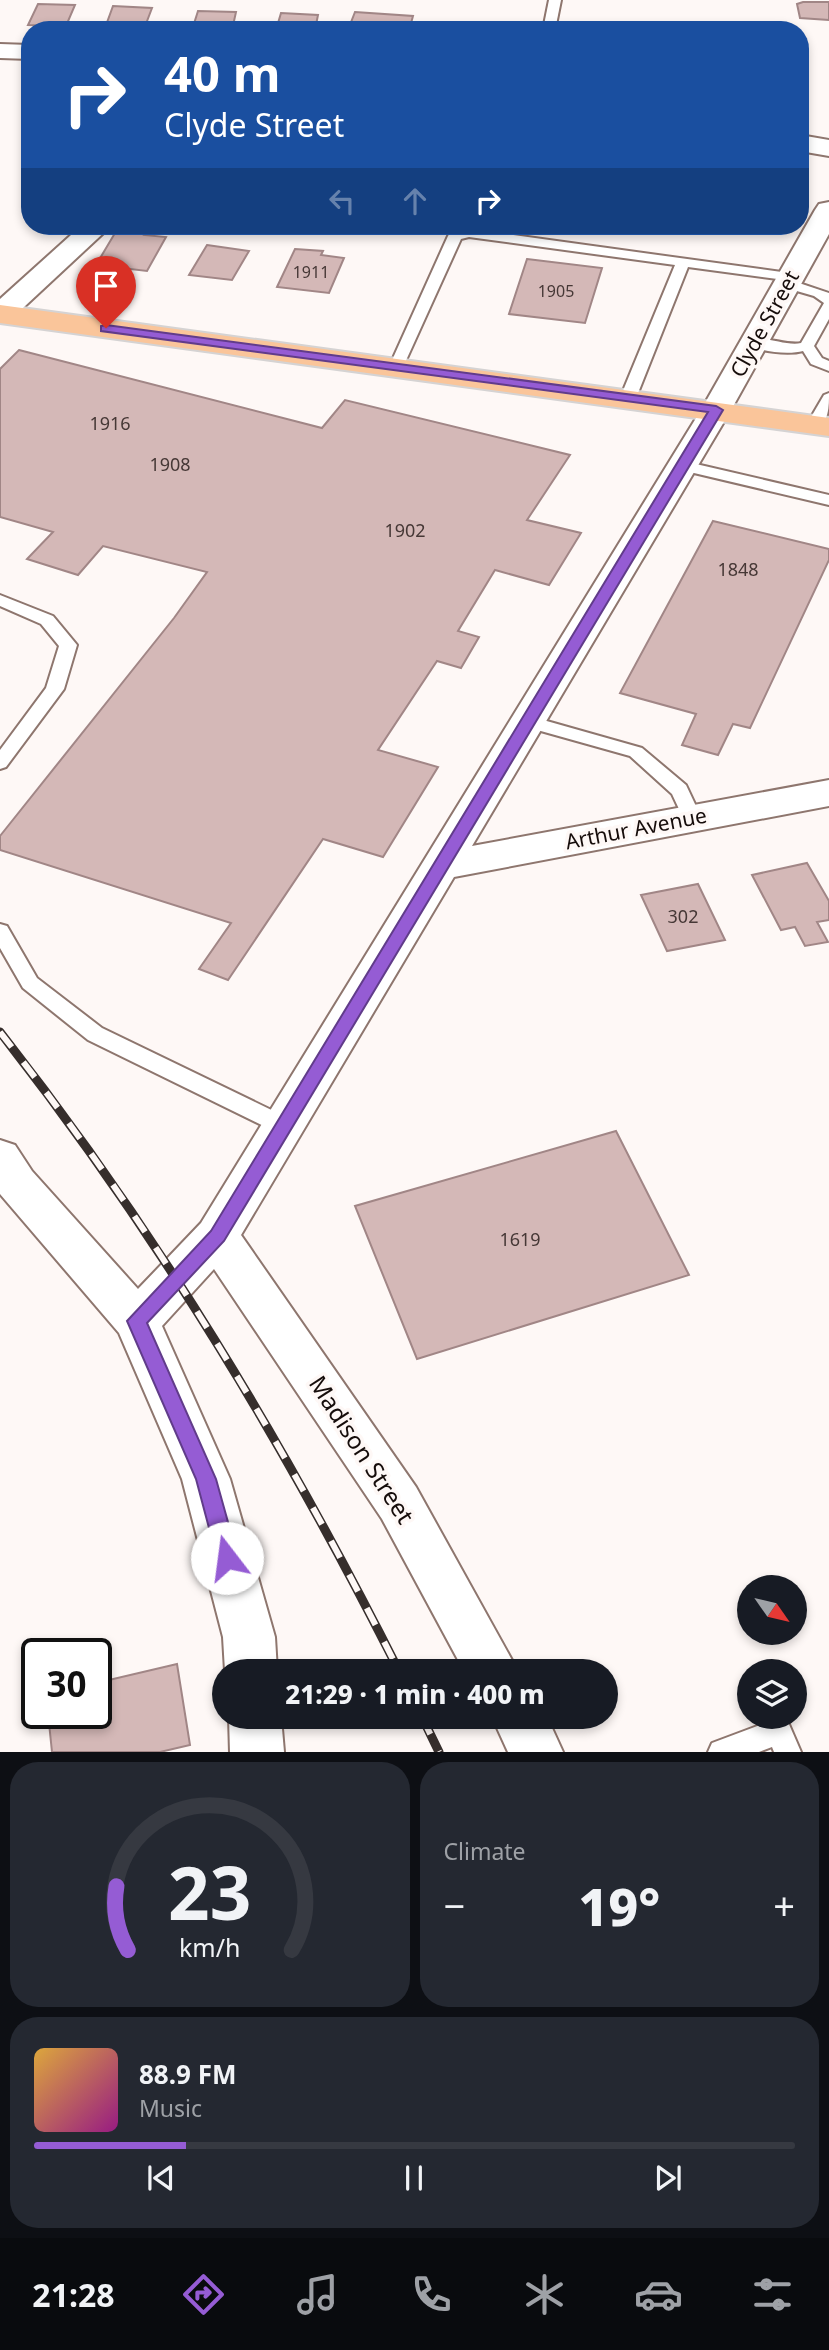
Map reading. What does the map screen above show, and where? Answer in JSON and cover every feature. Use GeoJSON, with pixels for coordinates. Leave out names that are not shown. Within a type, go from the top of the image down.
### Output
{"type":"FeatureCollection","features":[{"type":"Feature","properties":{"kind":"main road"},"geometry":{"type":"LineString","coordinates":[[0,314],[716,410],[824,416]]}},
{"type":"Feature","properties":{"kind":"street"},"geometry":{"type":"LineString","coordinates":[[0,51],[21,52]]}},
{"type":"Feature","properties":{"kind":"street"},"geometry":{"type":"LineString","coordinates":[[809,145],[829,148]]}},
{"type":"Feature","properties":{"kind":"street","name":"Clyde Street"},"geometry":{"type":"LineString","coordinates":[[137,1321],[217,1236],[683,466],[829,211]]}},
{"type":"Feature","properties":{"kind":"street"},"geometry":{"type":"LineString","coordinates":[[0,314],[87,235]]}},
{"type":"Feature","properties":{"kind":"street","name":"Arthur Avenue"},"geometry":{"type":"LineString","coordinates":[[443,865],[829,793]]}},
{"type":"Feature","properties":{"kind":"street"},"geometry":{"type":"LineString","coordinates":[[6,1178],[137,1321],[206,1479],[248,1637],[250,1659]]}},
{"type":"Feature","properties":{"kind":"street","name":"Madison Street"},"geometry":{"type":"LineString","coordinates":[[217,1236],[399,1503],[485,1659]]}},
{"type":"Feature","properties":{"kind":"street"},"geometry":{"type":"LineString","coordinates":[[256,1729],[257,1752]]}},
{"type":"Feature","properties":{"kind":"street"},"geometry":{"type":"LineString","coordinates":[[525,1729],[537,1752]]}},
{"type":"Feature","properties":{"kind":"lane"},"geometry":{"type":"LineString","coordinates":[[551,21],[555,0]]}},
{"type":"Feature","properties":{"kind":"lane"},"geometry":{"type":"LineString","coordinates":[[396,367],[454,236],[459,235]]}},
{"type":"Feature","properties":{"kind":"lane"},"geometry":{"type":"LineString","coordinates":[[484,235],[683,262],[790,281],[829,300]]}},
{"type":"Feature","properties":{"kind":"lane"},"geometry":{"type":"LineString","coordinates":[[628,398],[683,262]]}},
{"type":"Feature","properties":{"kind":"lane"},"geometry":{"type":"LineString","coordinates":[[754,343],[794,349],[807,346],[829,306]]}},
{"type":"Feature","properties":{"kind":"lane"},"geometry":{"type":"LineString","coordinates":[[807,346],[816,360],[829,367]]}},
{"type":"Feature","properties":{"kind":"lane"},"geometry":{"type":"LineString","coordinates":[[683,466],[829,500]]}},
{"type":"Feature","properties":{"kind":"lane"},"geometry":{"type":"LineString","coordinates":[[0,600],[47,620],[68,645],[55,689],[0,764]]}},
{"type":"Feature","properties":{"kind":"lane"},"geometry":{"type":"LineString","coordinates":[[529,722],[636,752],[679,790],[693,819]]}},
{"type":"Feature","properties":{"kind":"lane"},"geometry":{"type":"LineString","coordinates":[[0,931],[30,983],[95,1034],[284,1126]]}},
{"type":"Feature","properties":{"kind":"lane"},"geometry":{"type":"LineString","coordinates":[[721,1752],[779,1731],[788,1752]]}},
{"type":"Feature","properties":{"kind":"building"},"geometry":{"type":"Polygon","coordinates":[[[829,2],[829,20],[800,18],[797,4],[829,2]]]}},
{"type":"Feature","properties":{"kind":"building"},"geometry":{"type":"Polygon","coordinates":[[[38,4],[75,5],[68,21],[30,21],[38,4]]]}},
{"type":"Feature","properties":{"kind":"building"},"geometry":{"type":"Polygon","coordinates":[[[113,6],[152,8],[147,21],[108,21],[113,6]]]}},
{"type":"Feature","properties":{"kind":"building"},"geometry":{"type":"Polygon","coordinates":[[[198,11],[236,12],[234,21],[195,21],[198,11]]]}},
{"type":"Feature","properties":{"kind":"building"},"geometry":{"type":"Polygon","coordinates":[[[355,12],[413,16],[412,21],[352,21],[355,12]]]}},
{"type":"Feature","properties":{"kind":"building"},"geometry":{"type":"Polygon","coordinates":[[[281,13],[318,15],[317,21],[279,21],[281,13]]]}},
{"type":"Feature","properties":{"kind":"building"},"geometry":{"type":"Polygon","coordinates":[[[114,235],[166,237],[147,271],[96,265],[114,235]]]}},
{"type":"Feature","properties":{"kind":"building"},"geometry":{"type":"Polygon","coordinates":[[[207,245],[249,251],[232,280],[189,275],[207,245]]]}},
{"type":"Feature","properties":{"kind":"building"},"geometry":{"type":"Polygon","coordinates":[[[295,249],[323,251],[321,255],[344,258],[329,293],[277,287],[295,249]]]}},
{"type":"Feature","properties":{"kind":"building"},"geometry":{"type":"Polygon","coordinates":[[[527,259],[602,268],[585,323],[509,314],[527,259]]]}},
{"type":"Feature","properties":{"kind":"building"},"geometry":{"type":"Polygon","coordinates":[[[19,350],[322,428],[345,400],[570,455],[527,520],[581,533],[549,585],[495,570],[458,631],[479,637],[461,668],[437,661],[378,750],[438,767],[383,857],[323,839],[228,980],[199,969],[231,923],[0,850],[0,836],[174,618],[207,572],[103,546],[78,575],[27,559],[53,532],[0,517],[0,369],[19,350]]]}},
{"type":"Feature","properties":{"kind":"building"},"geometry":{"type":"Polygon","coordinates":[[[713,521],[829,549],[829,560],[750,728],[733,724],[718,755],[682,745],[696,714],[620,693],[713,521]]]}},
{"type":"Feature","properties":{"kind":"building"},"geometry":{"type":"Polygon","coordinates":[[[807,863],[829,901],[829,920],[817,922],[828,942],[805,946],[795,927],[781,930],[752,875],[807,863]]]}},
{"type":"Feature","properties":{"kind":"building"},"geometry":{"type":"Polygon","coordinates":[[[698,884],[725,940],[667,951],[641,895],[698,884]]]}},
{"type":"Feature","properties":{"kind":"building"},"geometry":{"type":"Polygon","coordinates":[[[616,1131],[689,1275],[417,1359],[355,1206],[616,1131]]]}},
{"type":"Feature","properties":{"kind":"building"},"geometry":{"type":"Polygon","coordinates":[[[177,1664],[190,1745],[160,1752],[52,1752],[50,1729],[112,1729],[112,1679],[177,1664]]]}},
{"type":"Feature","properties":{"kind":"railway"},"geometry":{"type":"LineString","coordinates":[[0,1032],[113,1185],[216,1341],[310,1503],[393,1659]]}},
{"type":"Feature","properties":{"kind":"railway"},"geometry":{"type":"LineString","coordinates":[[428,1729],[439,1752]]}},
{"type":"Feature","properties":{"kind":"route"},"geometry":{"type":"LineString","coordinates":[[106,328],[716,410],[217,1236],[137,1321],[206,1479],[227,1558]]}}]}
